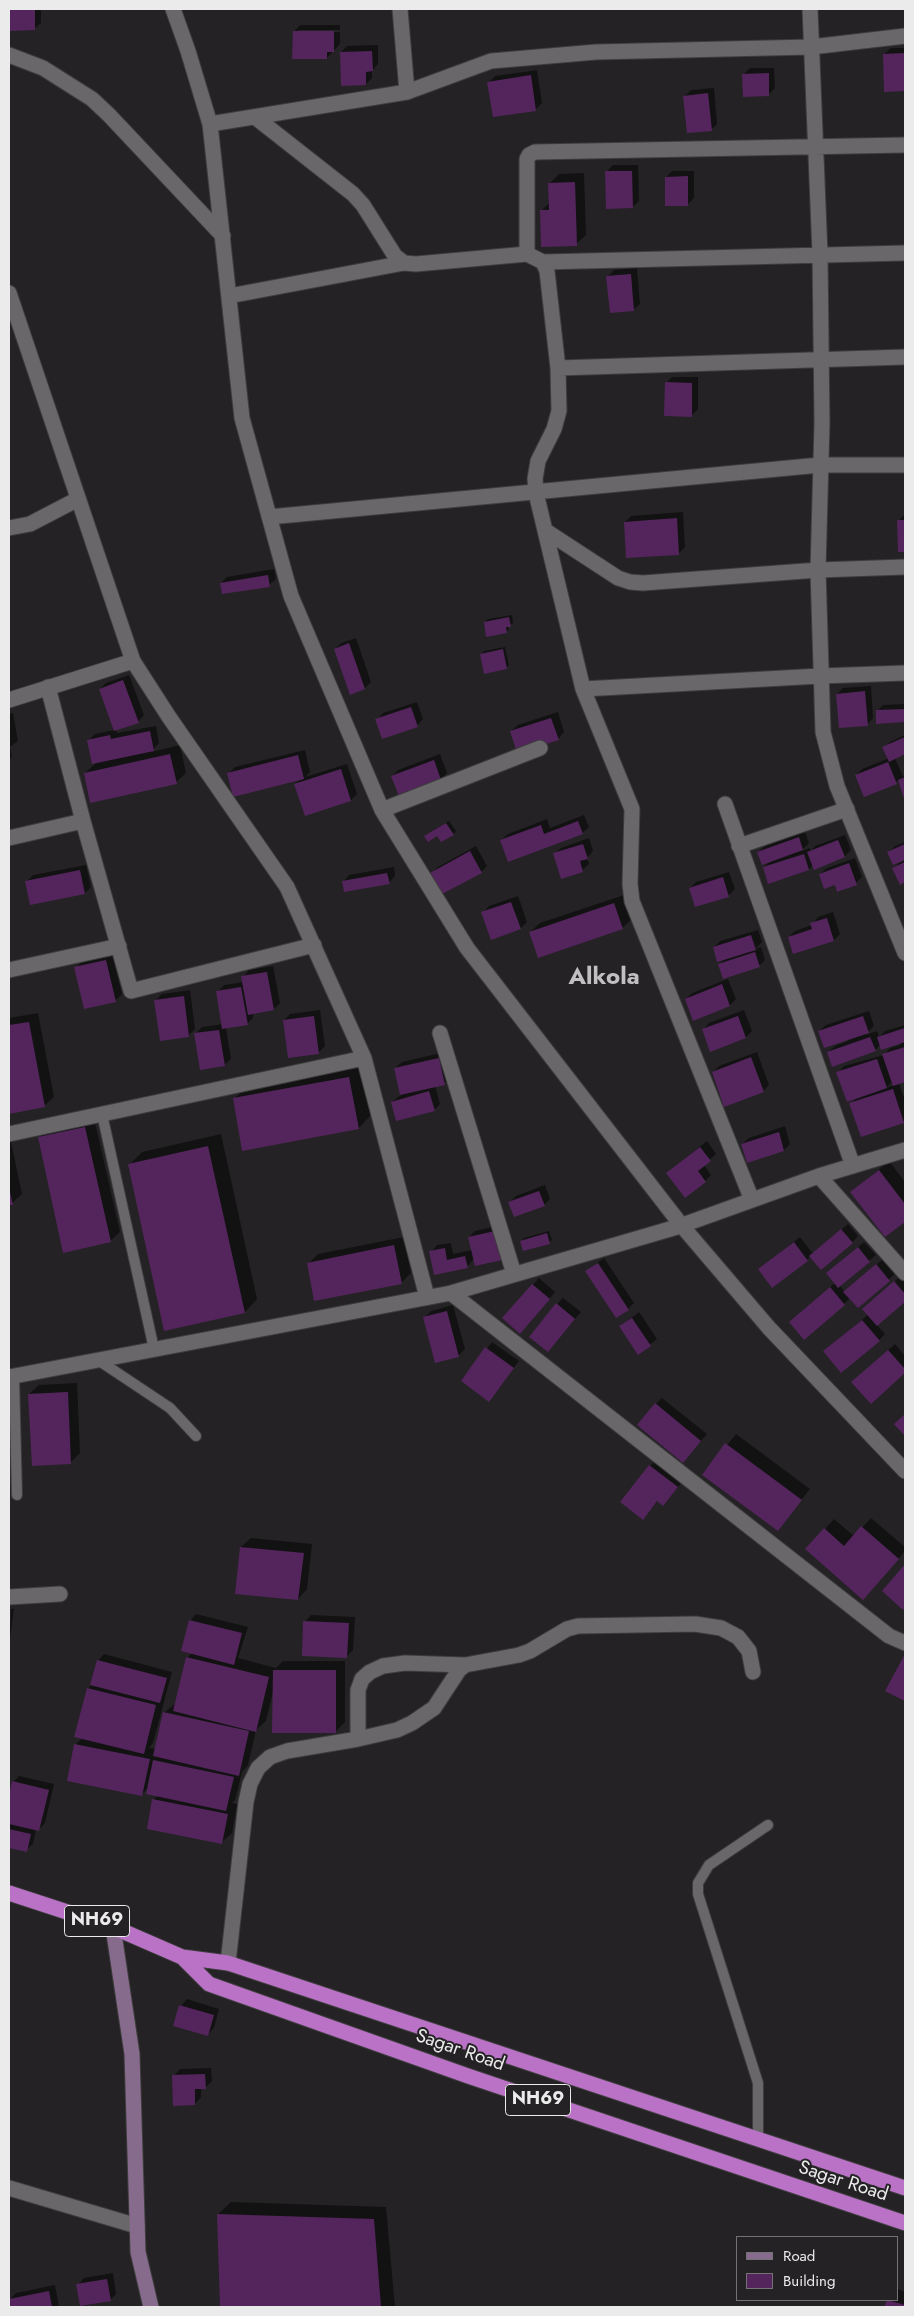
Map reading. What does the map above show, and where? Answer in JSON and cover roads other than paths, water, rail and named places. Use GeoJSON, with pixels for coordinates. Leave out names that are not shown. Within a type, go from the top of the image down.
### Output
{"type":"FeatureCollection","features":[{"type":"Feature","properties":{"kind":"highway","name":"Sagar Road"},"geometry":{"type":"LineString","coordinates":[[9,1893],[113,1927],[182,1957],[228,1963],[905,2188]]}},
{"type":"Feature","properties":{"kind":"highway","name":"Sagar Road"},"geometry":{"type":"LineString","coordinates":[[182,1957],[209,1984],[468,2076],[905,2223]]}},
{"type":"Feature","properties":{"kind":"main road"},"geometry":{"type":"LineString","coordinates":[[113,1927],[132,2054],[138,2252],[151,2307]]}},
{"type":"Feature","properties":{"kind":"street"},"geometry":{"type":"LineString","coordinates":[[173,9],[210,124],[242,418],[291,596],[382,810],[467,948],[682,1226],[769,1328],[905,1471]]}},
{"type":"Feature","properties":{"kind":"street"},"geometry":{"type":"LineString","coordinates":[[400,9],[407,92]]}},
{"type":"Feature","properties":{"kind":"street"},"geometry":{"type":"LineString","coordinates":[[810,9],[820,254],[821,361],[818,570],[823,732],[837,786],[905,953]]}},
{"type":"Feature","properties":{"kind":"street"},"geometry":{"type":"LineString","coordinates":[[210,124],[407,92],[491,61],[596,52],[811,47],[905,36]]}},
{"type":"Feature","properties":{"kind":"street"},"geometry":{"type":"LineString","coordinates":[[9,55],[43,68],[92,98],[223,236]]}},
{"type":"Feature","properties":{"kind":"street"},"geometry":{"type":"LineString","coordinates":[[255,117],[353,194],[363,205],[395,256],[404,263]]}},
{"type":"Feature","properties":{"kind":"street"},"geometry":{"type":"LineString","coordinates":[[527,254],[527,159],[529,155],[535,152],[905,145]]}},
{"type":"Feature","properties":{"kind":"street"},"geometry":{"type":"LineString","coordinates":[[229,296],[404,263],[416,264],[527,254],[543,262],[905,253]]}},
{"type":"Feature","properties":{"kind":"street"},"geometry":{"type":"LineString","coordinates":[[543,262],[547,271],[558,368],[557,421],[538,461],[535,479],[536,493],[583,689],[632,809],[630,884],[632,901],[752,1200]]}},
{"type":"Feature","properties":{"kind":"street"},"geometry":{"type":"LineString","coordinates":[[10,301],[133,661],[169,717],[287,887],[364,1058],[427,1297]]}},
{"type":"Feature","properties":{"kind":"street"},"geometry":{"type":"LineString","coordinates":[[558,368],[905,357]]}},
{"type":"Feature","properties":{"kind":"street"},"geometry":{"type":"LineString","coordinates":[[269,517],[820,465],[905,465]]}},
{"type":"Feature","properties":{"kind":"street"},"geometry":{"type":"LineString","coordinates":[[9,528],[30,524],[78,499]]}},
{"type":"Feature","properties":{"kind":"street"},"geometry":{"type":"LineString","coordinates":[[546,531],[618,578],[630,582],[643,583],[818,570],[905,567]]}},
{"type":"Feature","properties":{"kind":"street"},"geometry":{"type":"LineString","coordinates":[[9,700],[133,661]]}},
{"type":"Feature","properties":{"kind":"street"},"geometry":{"type":"LineString","coordinates":[[583,689],[905,673]]}},
{"type":"Feature","properties":{"kind":"street"},"geometry":{"type":"LineString","coordinates":[[48,687],[83,821],[131,991],[314,945]]}},
{"type":"Feature","properties":{"kind":"street"},"geometry":{"type":"LineString","coordinates":[[382,810],[540,748]]}},
{"type":"Feature","properties":{"kind":"street"},"geometry":{"type":"LineString","coordinates":[[725,804],[853,1166]]}},
{"type":"Feature","properties":{"kind":"street"},"geometry":{"type":"LineString","coordinates":[[739,846],[847,809]]}},
{"type":"Feature","properties":{"kind":"street"},"geometry":{"type":"LineString","coordinates":[[9,838],[83,821]]}},
{"type":"Feature","properties":{"kind":"street"},"geometry":{"type":"LineString","coordinates":[[9,970],[119,946]]}},
{"type":"Feature","properties":{"kind":"street"},"geometry":{"type":"LineString","coordinates":[[440,1033],[514,1274]]}},
{"type":"Feature","properties":{"kind":"street"},"geometry":{"type":"LineString","coordinates":[[9,1134],[364,1058]]}},
{"type":"Feature","properties":{"kind":"street"},"geometry":{"type":"LineString","coordinates":[[11,1376],[451,1292],[682,1226],[819,1176],[905,1150]]}},
{"type":"Feature","properties":{"kind":"street"},"geometry":{"type":"LineString","coordinates":[[819,1176],[905,1273]]}},
{"type":"Feature","properties":{"kind":"street"},"geometry":{"type":"LineString","coordinates":[[451,1292],[889,1636],[905,1643]]}},
{"type":"Feature","properties":{"kind":"street"},"geometry":{"type":"LineString","coordinates":[[9,1597],[60,1594]]}},
{"type":"Feature","properties":{"kind":"street"},"geometry":{"type":"LineString","coordinates":[[358,1739],[358,1690],[362,1680],[370,1672],[384,1666],[405,1663],[465,1665],[519,1655],[530,1651],[567,1629],[578,1626],[695,1624],[721,1628],[738,1638],[748,1651],[753,1672]]}},
{"type":"Feature","properties":{"kind":"street"},"geometry":{"type":"LineString","coordinates":[[228,1963],[246,1802],[250,1784],[258,1768],[270,1757],[287,1752],[397,1730],[424,1716],[434,1708],[459,1670],[465,1665]]}},
{"type":"Feature","properties":{"kind":"street"},"geometry":{"type":"LineString","coordinates":[[9,2188],[138,2226]]}},
{"type":"Feature","properties":{"kind":"lane"},"geometry":{"type":"LineString","coordinates":[[102,1114],[154,1349]]}},
{"type":"Feature","properties":{"kind":"lane"},"geometry":{"type":"LineString","coordinates":[[98,1360],[170,1408],[196,1436]]}},
{"type":"Feature","properties":{"kind":"lane"},"geometry":{"type":"LineString","coordinates":[[11,1376],[17,1495]]}},
{"type":"Feature","properties":{"kind":"lane"},"geometry":{"type":"LineString","coordinates":[[758,2140],[758,2083],[698,1894],[698,1883],[709,1865],[768,1825]]}},
{"type":"Feature","properties":{"kind":"district","name":"Alkola"},"geometry":{"type":"Point","coordinates":[604,978]}}]}
